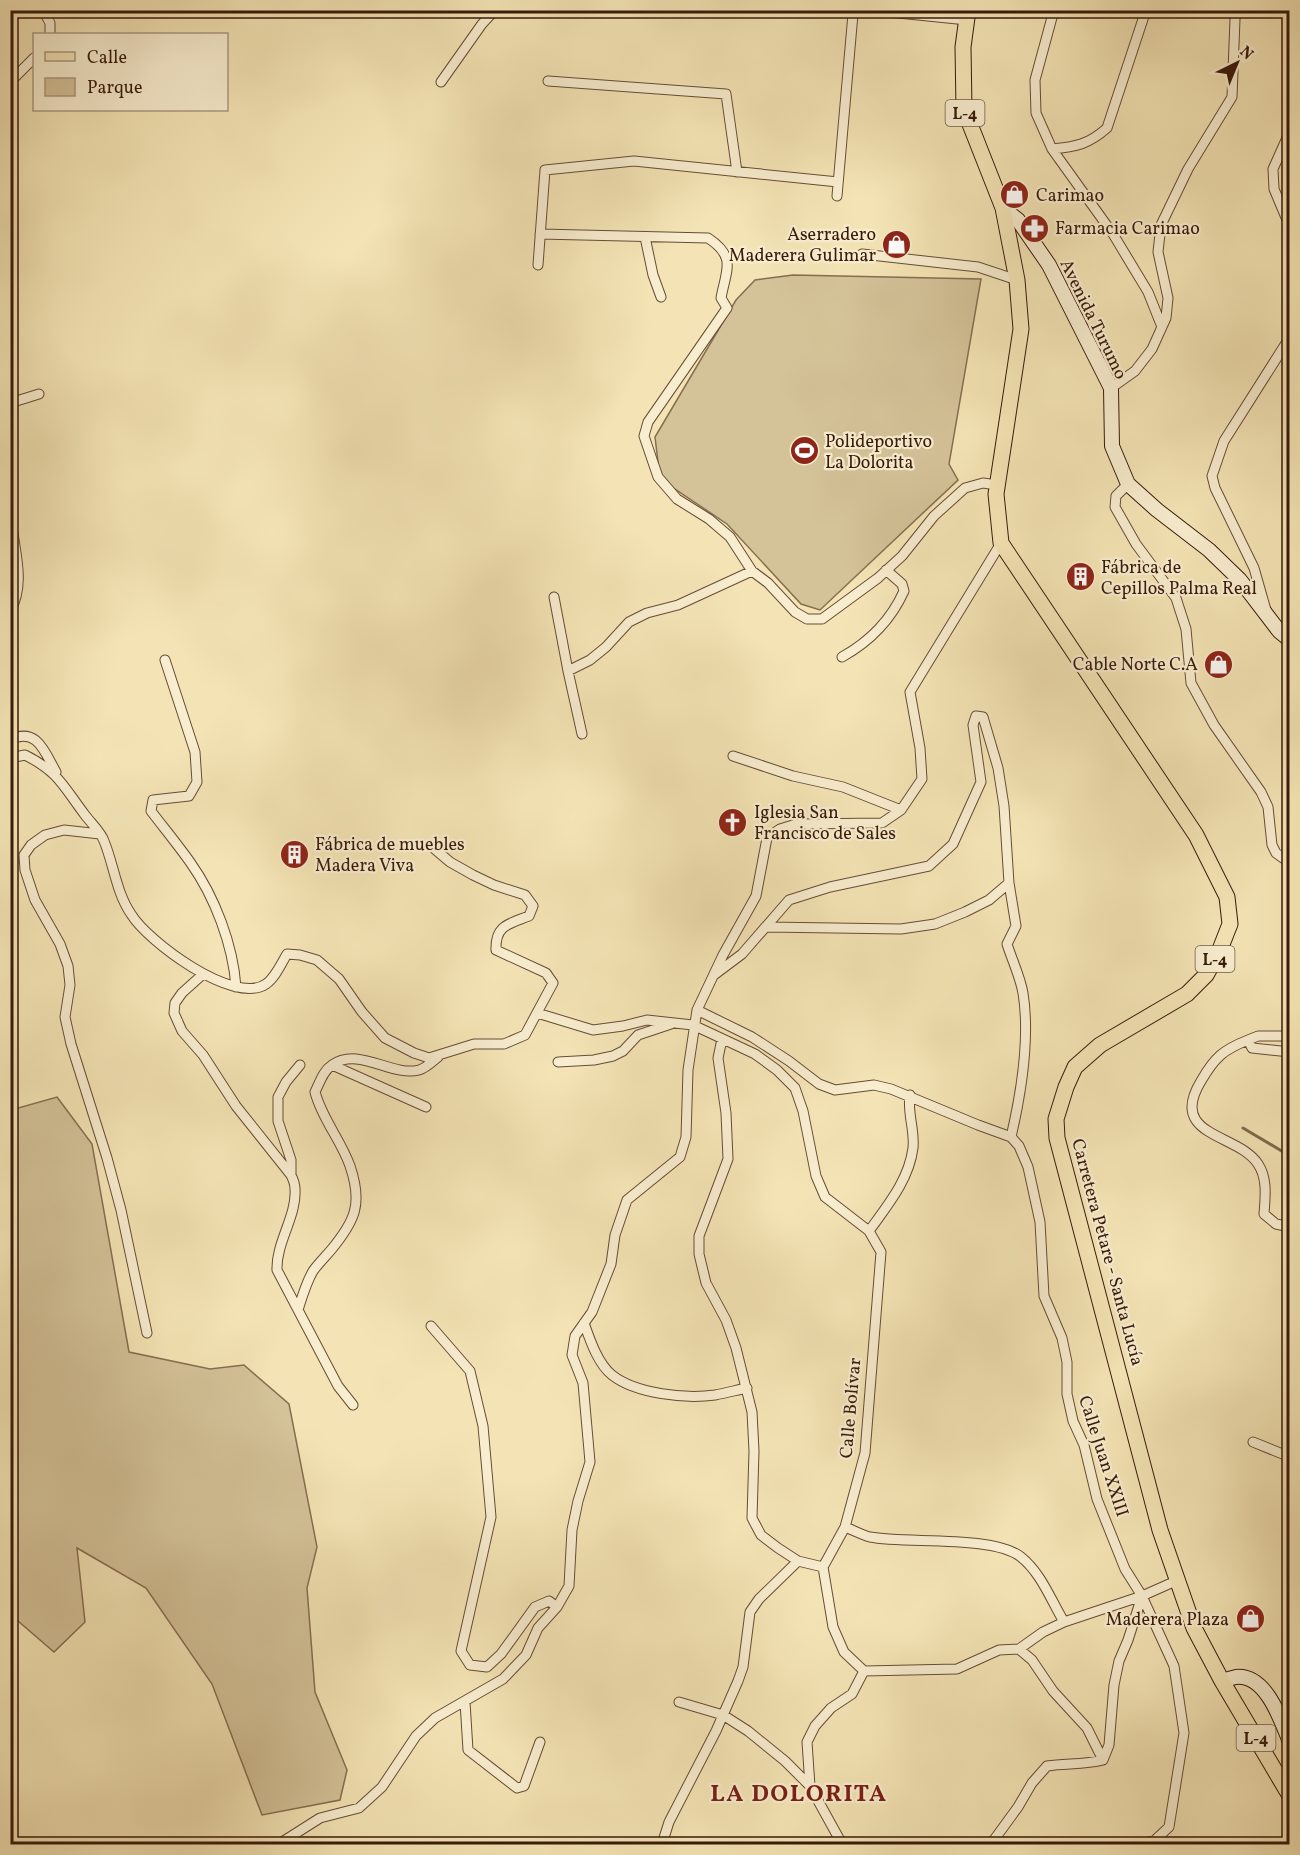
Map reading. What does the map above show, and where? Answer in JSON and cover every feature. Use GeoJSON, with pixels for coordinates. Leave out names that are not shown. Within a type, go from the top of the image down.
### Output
{"type":"FeatureCollection","features":[{"type":"Feature","properties":{"kind":"main road","name":"Carretera Petare - Santa Lucía"},"geometry":{"type":"LineString","coordinates":[[967,15],[963,47],[964,109],[1003,208],[1017,280],[1021,329],[996,494],[1000,543],[1196,835],[1227,897],[1230,924],[1219,952],[1206,975],[1187,994],[1100,1045],[1076,1067],[1066,1087],[1056,1119],[1057,1138],[1160,1530],[1194,1628],[1222,1681],[1290,1796]]}},
{"type":"Feature","properties":{"kind":"street"},"geometry":{"type":"LineString","coordinates":[[43,10],[50,23],[50,33]]}},
{"type":"Feature","properties":{"kind":"street"},"geometry":{"type":"LineString","coordinates":[[441,81],[482,24],[495,10]]}},
{"type":"Feature","properties":{"kind":"street"},"geometry":{"type":"LineString","coordinates":[[837,196],[853,14],[858,10]]}},
{"type":"Feature","properties":{"kind":"street"},"geometry":{"type":"LineString","coordinates":[[869,10],[967,15]]}},
{"type":"Feature","properties":{"kind":"street"},"geometry":{"type":"LineString","coordinates":[[1054,10],[1035,80],[1036,113],[1052,148],[1113,234],[1148,292],[1162,327]]}},
{"type":"Feature","properties":{"kind":"street"},"geometry":{"type":"LineString","coordinates":[[1052,148],[1076,147],[1096,138],[1107,128],[1146,10]]}},
{"type":"Feature","properties":{"kind":"street"},"geometry":{"type":"LineString","coordinates":[[1112,388],[1135,371],[1152,349],[1166,318],[1168,298],[1158,252],[1161,225],[1188,169],[1232,97],[1237,10]]}},
{"type":"Feature","properties":{"kind":"street"},"geometry":{"type":"LineString","coordinates":[[10,82],[33,59]]}},
{"type":"Feature","properties":{"kind":"street"},"geometry":{"type":"LineString","coordinates":[[548,81],[726,94],[737,171]]}},
{"type":"Feature","properties":{"kind":"street"},"geometry":{"type":"LineString","coordinates":[[1290,131],[1273,169],[1274,189],[1290,227]]}},
{"type":"Feature","properties":{"kind":"street"},"geometry":{"type":"LineString","coordinates":[[538,265],[545,170],[634,161],[838,182]]}},
{"type":"Feature","properties":{"kind":"street","name":"Avenida Turumo"},"geometry":{"type":"LineString","coordinates":[[1003,208],[1018,220],[1048,265],[1112,388],[1112,446],[1128,484],[1157,510],[1209,550],[1240,580],[1279,631],[1290,640]]}},
{"type":"Feature","properties":{"kind":"street"},"geometry":{"type":"LineString","coordinates":[[540,234],[708,238],[726,254],[729,266],[721,298],[728,308],[648,422],[644,436],[658,477],[677,499],[709,519],[730,537],[752,571],[768,583],[795,612],[807,619],[822,619],[886,570],[902,556],[933,516],[965,488],[983,483],[998,485]]}},
{"type":"Feature","properties":{"kind":"street"},"geometry":{"type":"LineString","coordinates":[[645,237],[653,275],[661,297]]}},
{"type":"Feature","properties":{"kind":"street"},"geometry":{"type":"LineString","coordinates":[[862,254],[978,267],[1017,280]]}},
{"type":"Feature","properties":{"kind":"street"},"geometry":{"type":"LineString","coordinates":[[1268,615],[1254,568],[1215,488],[1212,476],[1224,441],[1290,337]]}},
{"type":"Feature","properties":{"kind":"street"},"geometry":{"type":"LineString","coordinates":[[10,403],[39,394]]}},
{"type":"Feature","properties":{"kind":"street"},"geometry":{"type":"LineString","coordinates":[[1128,484],[1116,496],[1115,507],[1136,544],[1176,598],[1186,629],[1191,683],[1214,725],[1261,792],[1268,807],[1272,845],[1276,852],[1290,863]]}},
{"type":"Feature","properties":{"kind":"street"},"geometry":{"type":"LineString","coordinates":[[10,529],[13,533],[20,583],[16,602],[10,612]]}},
{"type":"Feature","properties":{"kind":"street"},"geometry":{"type":"LineString","coordinates":[[279,1845],[320,1818],[359,1808],[382,1787],[416,1736],[435,1718],[503,1679],[526,1655],[538,1628],[557,1607],[569,1586],[572,1530],[590,1462],[583,1383],[572,1355],[575,1336],[592,1312],[611,1264],[615,1234],[627,1200],[680,1157],[686,1137],[688,1070],[697,1010],[713,975],[756,896],[767,838],[780,829],[796,824],[882,823],[901,810],[922,779],[920,748],[910,692],[1000,543]]}},
{"type":"Feature","properties":{"kind":"street"},"geometry":{"type":"LineString","coordinates":[[842,657],[862,646],[897,607],[904,591],[902,584],[886,570]]}},
{"type":"Feature","properties":{"kind":"street"},"geometry":{"type":"LineString","coordinates":[[568,671],[590,660],[606,647],[629,622],[647,613],[678,605],[752,571]]}},
{"type":"Feature","properties":{"kind":"street"},"geometry":{"type":"LineString","coordinates":[[554,597],[582,734]]}},
{"type":"Feature","properties":{"kind":"street"},"geometry":{"type":"LineString","coordinates":[[165,660],[195,752],[197,782],[189,796],[153,800],[151,811],[191,863],[207,892],[228,942],[234,965],[236,987]]}},
{"type":"Feature","properties":{"kind":"street"},"geometry":{"type":"LineString","coordinates":[[697,1010],[752,1037],[789,1060],[819,1084],[835,1090],[874,1085],[910,1095],[1011,1137],[1022,1082],[1025,1023],[1023,993],[1007,944],[1016,926],[1009,883],[1004,806],[998,768],[983,717],[976,716],[973,725],[981,782],[953,844],[929,866],[830,887],[789,900],[742,954],[713,975]]}},
{"type":"Feature","properties":{"kind":"street"},"geometry":{"type":"LineString","coordinates":[[10,740],[19,735],[38,740],[58,777],[103,839],[117,886],[131,916],[155,941],[202,975],[236,987],[250,989],[265,985],[287,954],[317,960],[339,980],[362,1012],[385,1038],[429,1058],[474,1044],[504,1044],[525,1035],[553,983],[546,973],[496,950],[495,938],[500,929],[529,916],[533,906],[525,895],[473,875],[450,862],[430,845]]}},
{"type":"Feature","properties":{"kind":"street"},"geometry":{"type":"LineString","coordinates":[[10,758],[25,754],[42,763],[58,777]]}},
{"type":"Feature","properties":{"kind":"street"},"geometry":{"type":"LineString","coordinates":[[733,756],[794,776],[843,787],[901,810]]}},
{"type":"Feature","properties":{"kind":"street"},"geometry":{"type":"LineString","coordinates":[[100,834],[64,830],[45,835],[31,845],[24,855],[35,900],[60,944],[68,966],[70,986],[65,1017],[121,1210],[147,1334]]}},
{"type":"Feature","properties":{"kind":"street"},"geometry":{"type":"LineString","coordinates":[[767,927],[901,929],[935,924],[988,900],[1009,883]]}},
{"type":"Feature","properties":{"kind":"street"},"geometry":{"type":"LineString","coordinates":[[202,975],[182,993],[175,1003],[174,1013],[182,1031],[203,1055],[236,1106],[291,1175]]}},
{"type":"Feature","properties":{"kind":"street"},"geometry":{"type":"LineString","coordinates":[[537,1013],[593,1030],[647,1020],[693,1025]]}},
{"type":"Feature","properties":{"kind":"street"},"geometry":{"type":"LineString","coordinates":[[558,1062],[594,1060],[613,1056],[623,1051],[638,1035],[673,1024]]}},
{"type":"Feature","properties":{"kind":"street","name":"Calle Bolívar"},"geometry":{"type":"LineString","coordinates":[[693,1025],[756,1054],[795,1088],[803,1112],[816,1176],[825,1197],[869,1231],[881,1252],[865,1453],[845,1527],[823,1567]]}},
{"type":"Feature","properties":{"kind":"street"},"geometry":{"type":"LineString","coordinates":[[1290,1036],[1258,1035],[1227,1048],[1210,1065],[1194,1092],[1191,1105],[1199,1126],[1249,1155],[1259,1165],[1266,1186],[1264,1214],[1276,1224],[1290,1227]]}},
{"type":"Feature","properties":{"kind":"street"},"geometry":{"type":"LineString","coordinates":[[722,1039],[718,1058],[726,1113],[729,1159],[699,1236],[699,1254],[706,1283],[726,1320],[752,1412],[754,1451],[752,1518],[761,1535],[798,1561],[823,1567],[833,1627],[844,1652],[864,1671],[957,1669],[999,1650],[1019,1649],[1043,1632],[1064,1622],[1142,1596],[1178,1580]]}},
{"type":"Feature","properties":{"kind":"street"},"geometry":{"type":"LineString","coordinates":[[1248,1040],[1252,1048],[1290,1052]]}},
{"type":"Feature","properties":{"kind":"street"},"geometry":{"type":"LineString","coordinates":[[298,1310],[314,1270],[351,1225],[356,1212],[356,1194],[350,1166],[319,1108],[315,1092],[324,1074],[332,1065],[342,1060],[360,1059],[408,1071],[420,1070],[442,1054]]}},
{"type":"Feature","properties":{"kind":"street"},"geometry":{"type":"LineString","coordinates":[[300,1065],[286,1082],[278,1097],[279,1121],[291,1160],[291,1175],[295,1189],[294,1203],[276,1258],[277,1270],[338,1386],[353,1405]]}},
{"type":"Feature","properties":{"kind":"street"},"geometry":{"type":"LineString","coordinates":[[332,1065],[426,1107]]}},
{"type":"Feature","properties":{"kind":"street"},"geometry":{"type":"LineString","coordinates":[[869,1231],[909,1169],[913,1146],[910,1095]]}},
{"type":"Feature","properties":{"kind":"street","name":"Calle Juan XXIII"},"geometry":{"type":"LineString","coordinates":[[1011,1137],[1019,1146],[1028,1167],[1040,1222],[1044,1296],[1062,1338],[1067,1362],[1067,1394],[1073,1421],[1084,1445],[1097,1499],[1125,1569],[1142,1596],[1174,1666],[1184,1733],[1169,1827],[1155,1840],[1143,1845]]}},
{"type":"Feature","properties":{"kind":"street"},"geometry":{"type":"LineString","coordinates":[[584,1323],[597,1354],[610,1374],[625,1384],[665,1395],[714,1395],[747,1388]]}},
{"type":"Feature","properties":{"kind":"street"},"geometry":{"type":"LineString","coordinates":[[431,1326],[470,1371],[483,1426],[491,1517],[461,1650],[470,1665],[487,1667],[501,1654],[535,1607],[549,1601],[557,1607]]}},
{"type":"Feature","properties":{"kind":"street"},"geometry":{"type":"LineString","coordinates":[[1253,1442],[1290,1457]]}},
{"type":"Feature","properties":{"kind":"street"},"geometry":{"type":"LineString","coordinates":[[845,1527],[870,1537],[964,1543],[1001,1548],[1018,1555],[1033,1568],[1064,1622]]}},
{"type":"Feature","properties":{"kind":"street"},"geometry":{"type":"LineString","coordinates":[[662,1845],[669,1822],[723,1715],[743,1667],[750,1612],[759,1599],[798,1561]]}},
{"type":"Feature","properties":{"kind":"street"},"geometry":{"type":"LineString","coordinates":[[1103,1760],[1109,1745],[1114,1685],[1119,1661],[1142,1596]]}},
{"type":"Feature","properties":{"kind":"street"},"geometry":{"type":"LineString","coordinates":[[1019,1649],[1032,1660],[1053,1691],[1087,1728],[1103,1760]]}},
{"type":"Feature","properties":{"kind":"street"},"geometry":{"type":"LineString","coordinates":[[810,1786],[807,1742],[815,1726],[831,1708],[852,1694],[864,1671]]}},
{"type":"Feature","properties":{"kind":"street"},"geometry":{"type":"LineString","coordinates":[[1222,1681],[1236,1677],[1243,1678],[1251,1680],[1262,1689],[1280,1716],[1290,1742]]}},
{"type":"Feature","properties":{"kind":"street"},"geometry":{"type":"LineString","coordinates":[[465,1702],[468,1750],[517,1788],[524,1786],[540,1742]]}},
{"type":"Feature","properties":{"kind":"street"},"geometry":{"type":"LineString","coordinates":[[679,1702],[723,1715],[748,1731],[785,1761],[810,1786],[842,1845]]}},
{"type":"Feature","properties":{"kind":"street"},"geometry":{"type":"LineString","coordinates":[[991,1845],[1018,1808],[1032,1783],[1047,1766],[1068,1763],[1087,1765],[1103,1760]]}},
{"type":"Feature","properties":{"kind":"green space","name":"Polideportivo La Dolorita"},"geometry":{"type":"Polygon","coordinates":[[[793,275],[981,279],[949,464],[958,480],[820,610],[801,604],[727,524],[660,479],[655,437],[736,300],[755,280],[793,275]]]}},
{"type":"Feature","properties":{"kind":"green space"},"geometry":{"type":"Polygon","coordinates":[[[57,1097],[92,1144],[129,1352],[210,1369],[244,1365],[289,1404],[317,1547],[307,1588],[315,1692],[347,1770],[340,1800],[262,1815],[212,1684],[146,1588],[77,1548],[85,1622],[54,1652],[11,1615],[11,1110],[57,1097]]]}},
{"type":"Feature","properties":{"kind":"waterway"},"geometry":{"type":"LineString","coordinates":[[1243,1128],[1290,1156]]}},
{"type":"Feature","properties":{"kind":"place","name":"Carimao"},"geometry":{"type":"Point","coordinates":[1015,195]}},
{"type":"Feature","properties":{"kind":"place","name":"Farmacia Carimao"},"geometry":{"type":"Point","coordinates":[1034,228]}},
{"type":"Feature","properties":{"kind":"place","name":"Aserradero Maderera Gulimar"},"geometry":{"type":"Point","coordinates":[897,244]}},
{"type":"Feature","properties":{"kind":"place","name":"Polideportivo La Dolorita"},"geometry":{"type":"Point","coordinates":[804,451]}},
{"type":"Feature","properties":{"kind":"place","name":"Fábrica de Cepillos Palma Real"},"geometry":{"type":"Point","coordinates":[1080,577]}},
{"type":"Feature","properties":{"kind":"place","name":"Cable Norte C.A"},"geometry":{"type":"Point","coordinates":[1219,664]}},
{"type":"Feature","properties":{"kind":"place","name":"Iglesia San Francisco de Sales"},"geometry":{"type":"Point","coordinates":[733,822]}},
{"type":"Feature","properties":{"kind":"place","name":"Fábrica de muebles Madera Viva"},"geometry":{"type":"Point","coordinates":[294,854]}},
{"type":"Feature","properties":{"kind":"place","name":"Maderera Plaza"},"geometry":{"type":"Point","coordinates":[1250,1619]}},
{"type":"Feature","properties":{"kind":"district","name":"LA DOLORITA"},"geometry":{"type":"Point","coordinates":[799,1793]}}]}
